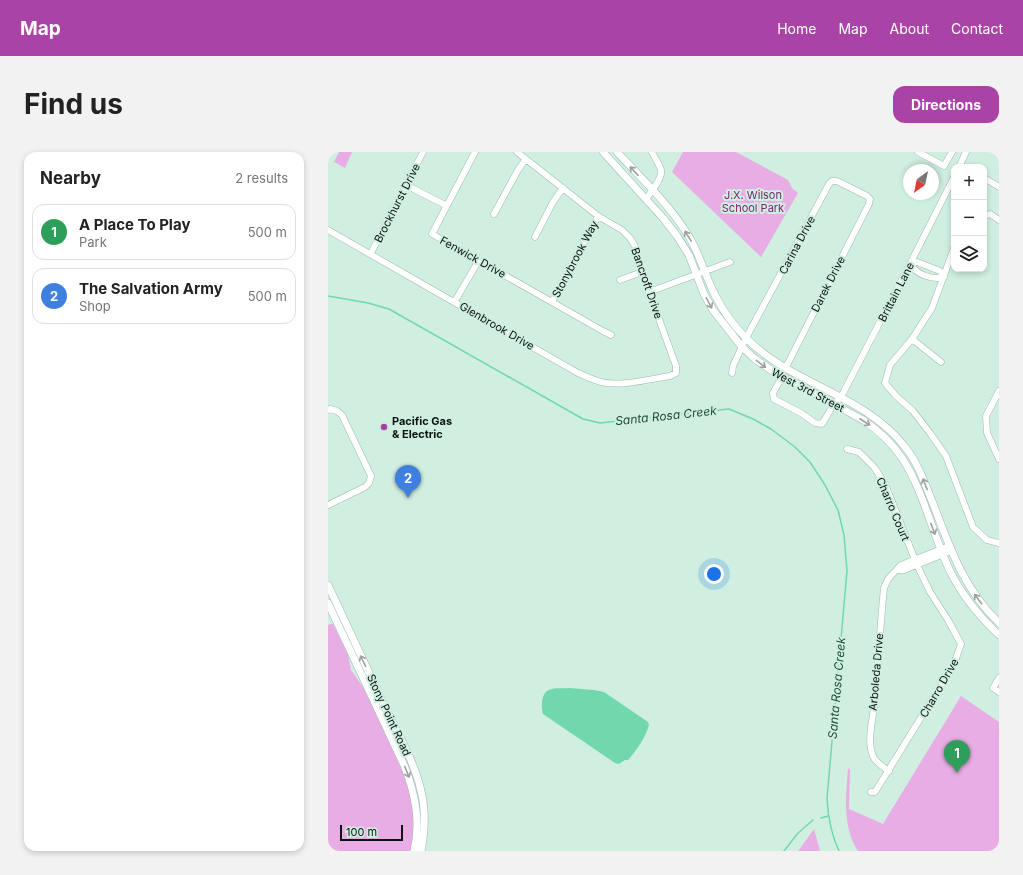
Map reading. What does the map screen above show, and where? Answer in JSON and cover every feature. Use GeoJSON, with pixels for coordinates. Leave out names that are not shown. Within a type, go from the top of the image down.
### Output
{"type":"FeatureCollection","features":[{"type":"Feature","properties":{"kind":"main road","name":"West 3rd Street"},"geometry":{"type":"LineString","coordinates":[[603,152],[646,198],[678,236],[689,255],[704,294],[713,310],[742,347],[764,366],[782,377],[863,420],[888,441],[902,457],[915,484],[951,573],[977,613],[999,635]]}},
{"type":"Feature","properties":{"kind":"main road","name":"West 3rd Street"},"geometry":{"type":"LineString","coordinates":[[616,152],[666,206],[688,235],[719,303],[730,320],[746,338],[766,356],[785,369],[841,397],[872,415],[881,422],[909,452],[921,475],[960,572],[986,610],[999,623]]}},
{"type":"Feature","properties":{"kind":"main road","name":"Stony Point Road"},"geometry":{"type":"LineString","coordinates":[[328,585],[414,768],[421,789],[425,813],[424,838],[417,850]]}},
{"type":"Feature","properties":{"kind":"main road","name":"Stony Point Road"},"geometry":{"type":"LineString","coordinates":[[328,603],[412,784],[417,811],[417,850]]}},
{"type":"Feature","properties":{"kind":"street","name":"Brockhurst Drive"},"geometry":{"type":"LineString","coordinates":[[371,253],[423,152]]}},
{"type":"Feature","properties":{"kind":"street","name":"Fenwick Drive"},"geometry":{"type":"LineString","coordinates":[[475,152],[432,234],[611,335]]}},
{"type":"Feature","properties":{"kind":"street","name":"Bancroft Drive"},"geometry":{"type":"LineString","coordinates":[[517,152],[598,216],[622,230],[630,238],[635,246],[642,272],[676,366],[676,373]]}},
{"type":"Feature","properties":{"kind":"street"},"geometry":{"type":"LineString","coordinates":[[646,198],[661,174],[661,170],[652,152]]}},
{"type":"Feature","properties":{"kind":"street"},"geometry":{"type":"LineString","coordinates":[[918,152],[944,166],[952,152]]}},
{"type":"Feature","properties":{"kind":"street"},"geometry":{"type":"LineString","coordinates":[[960,164],[966,152]]}},
{"type":"Feature","properties":{"kind":"street"},"geometry":{"type":"LineString","coordinates":[[494,214],[518,170],[526,159]]}},
{"type":"Feature","properties":{"kind":"street"},"geometry":{"type":"LineString","coordinates":[[987,180],[999,187]]}},
{"type":"Feature","properties":{"kind":"street","name":"Carina Drive"},"geometry":{"type":"LineString","coordinates":[[732,373],[733,366],[746,338],[829,184],[832,181],[836,181],[870,199]]}},
{"type":"Feature","properties":{"kind":"street","name":"Brittain Lane"},"geometry":{"type":"LineString","coordinates":[[782,377],[773,393],[774,399],[801,413],[815,423],[822,424],[834,404],[841,397],[951,182]]}},
{"type":"Feature","properties":{"kind":"street"},"geometry":{"type":"LineString","coordinates":[[406,185],[447,206]]}},
{"type":"Feature","properties":{"kind":"street"},"geometry":{"type":"LineString","coordinates":[[535,237],[553,202],[563,188]]}},
{"type":"Feature","properties":{"kind":"street","name":"Darek Drive"},"geometry":{"type":"LineString","coordinates":[[785,369],[869,204],[870,199]]}},
{"type":"Feature","properties":{"kind":"street"},"geometry":{"type":"LineString","coordinates":[[987,215],[990,214],[999,220]]}},
{"type":"Feature","properties":{"kind":"street","name":"Stonybrook Way"},"geometry":{"type":"LineString","coordinates":[[552,302],[598,216]]}},
{"type":"Feature","properties":{"kind":"street","name":"Glenbrook Drive"},"geometry":{"type":"LineString","coordinates":[[328,230],[455,301],[578,373],[593,380],[607,383],[624,383],[670,376],[676,373]]}},
{"type":"Feature","properties":{"kind":"street"},"geometry":{"type":"LineString","coordinates":[[951,257],[932,308],[912,339],[890,365],[886,383],[896,396],[913,411],[946,456],[973,527],[987,540],[999,543]]}},
{"type":"Feature","properties":{"kind":"street"},"geometry":{"type":"LineString","coordinates":[[455,301],[479,260]]}},
{"type":"Feature","properties":{"kind":"street"},"geometry":{"type":"LineString","coordinates":[[649,292],[730,262]]}},
{"type":"Feature","properties":{"kind":"street"},"geometry":{"type":"LineString","coordinates":[[918,262],[940,271],[944,277],[936,279],[922,274],[915,271],[910,264],[918,262]]}},
{"type":"Feature","properties":{"kind":"street"},"geometry":{"type":"LineString","coordinates":[[620,280],[642,272]]}},
{"type":"Feature","properties":{"kind":"street"},"geometry":{"type":"LineString","coordinates":[[912,339],[941,362]]}},
{"type":"Feature","properties":{"kind":"street"},"geometry":{"type":"LineString","coordinates":[[999,391],[986,416],[987,433],[999,459]]}},
{"type":"Feature","properties":{"kind":"street"},"geometry":{"type":"LineString","coordinates":[[328,410],[330,409],[337,411],[342,415],[371,476],[369,483],[365,488],[328,505]]}},
{"type":"Feature","properties":{"kind":"street","name":"Charro Court"},"geometry":{"type":"LineString","coordinates":[[847,449],[858,452],[874,467],[885,484],[916,562]]}},
{"type":"Feature","properties":{"kind":"street","name":"Arboleda Drive"},"geometry":{"type":"LineString","coordinates":[[889,771],[873,757],[870,735],[874,708],[884,588],[888,579],[901,565],[916,562],[950,549]]}},
{"type":"Feature","properties":{"kind":"street","name":"Charro Drive"},"geometry":{"type":"LineString","coordinates":[[870,792],[875,792],[889,771],[954,664],[961,644],[930,592],[916,562]]}},
{"type":"Feature","properties":{"kind":"street"},"geometry":{"type":"LineString","coordinates":[[999,678],[993,688],[999,692]]}},
{"type":"Feature","properties":{"kind":"green space"},"geometry":{"type":"Polygon","coordinates":[[[339,152],[352,152],[345,168],[334,162],[339,152]]]}},
{"type":"Feature","properties":{"kind":"green space","name":"J.X. Wilson School Park"},"geometry":{"type":"Polygon","coordinates":[[[683,152],[736,152],[788,180],[792,188],[798,193],[761,257],[672,172],[683,152]]]}},
{"type":"Feature","properties":{"kind":"green space"},"geometry":{"type":"Polygon","coordinates":[[[333,624],[348,655],[351,670],[365,690],[405,777],[413,807],[414,832],[411,851],[328,851],[328,625],[333,624]]]}},
{"type":"Feature","properties":{"kind":"green space"},"geometry":{"type":"Polygon","coordinates":[[[961,696],[999,722],[999,851],[858,851],[849,832],[847,822],[846,800],[848,768],[850,770],[849,809],[883,824],[961,696]]]}},
{"type":"Feature","properties":{"kind":"green space"},"geometry":{"type":"Polygon","coordinates":[[[814,829],[820,851],[798,851],[799,850],[814,829]]]}},
{"type":"Feature","properties":{"kind":"shaded area"},"geometry":{"type":"Polygon","coordinates":[[[569,688],[604,692],[648,722],[648,730],[628,760],[625,760],[619,764],[615,763],[543,714],[542,700],[546,692],[554,689],[569,688]]]}},
{"type":"Feature","properties":{"kind":"waterway","name":"Santa Rosa Creek"},"geometry":{"type":"LineString","coordinates":[[328,296],[368,303],[389,309],[583,419],[600,423],[729,409],[753,419],[771,429],[795,447],[810,462],[825,485],[838,510],[844,535],[847,571],[827,798],[830,825],[839,851]]}},
{"type":"Feature","properties":{"kind":"waterway","name":"Santa Rosa Creek"},"geometry":{"type":"LineString","coordinates":[[821,818],[828,816]]}},
{"type":"Feature","properties":{"kind":"waterway"},"geometry":{"type":"LineString","coordinates":[[784,851],[798,833],[813,820]]}},
{"type":"Feature","properties":{"kind":"place","name":"Pacific Gas & Electric"},"geometry":{"type":"Point","coordinates":[384,427]}},
{"type":"Feature","properties":{"kind":"place","name":"The Salvation Army"},"geometry":{"type":"Point","coordinates":[408,498]}},
{"type":"Feature","properties":{"kind":"place","name":"A Place To Play"},"geometry":{"type":"Point","coordinates":[957,773]}}]}
